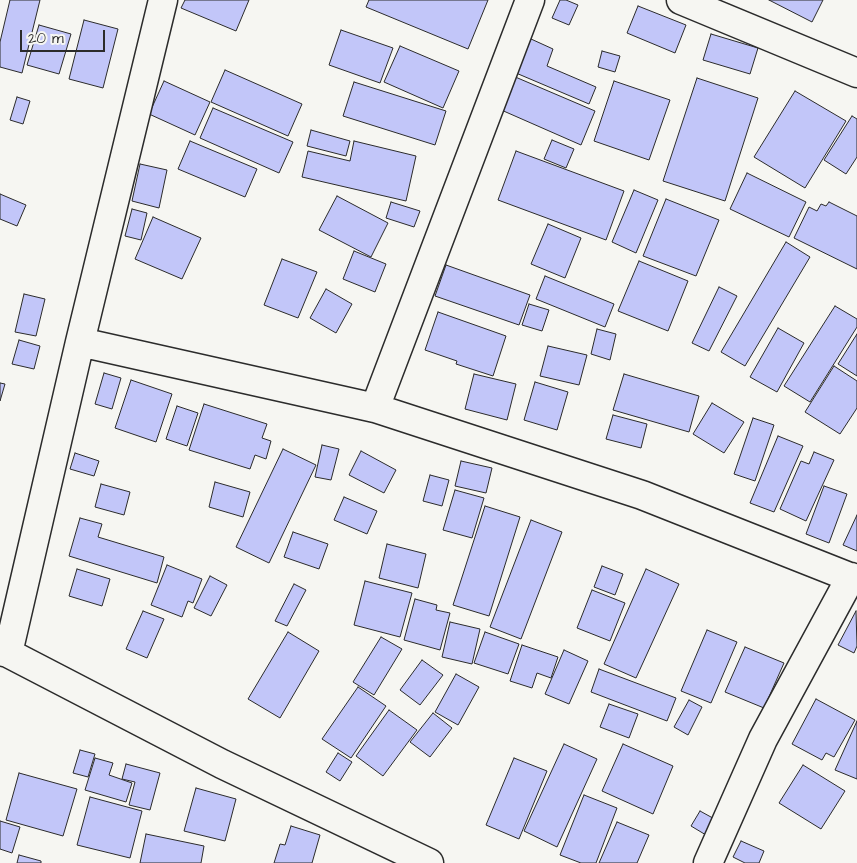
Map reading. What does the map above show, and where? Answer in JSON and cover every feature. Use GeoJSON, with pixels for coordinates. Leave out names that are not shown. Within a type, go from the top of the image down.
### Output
{"type":"FeatureCollection","features":[{"type":"Feature","properties":{"kind":"street"},"geometry":{"type":"LineString","coordinates":[[162,0],[4,652],[222,764],[429,863]]}},
{"type":"Feature","properties":{"kind":"street"},"geometry":{"type":"LineString","coordinates":[[375,408],[530,0]]}},
{"type":"Feature","properties":{"kind":"street"},"geometry":{"type":"LineString","coordinates":[[680,0],[857,72]]}},
{"type":"Feature","properties":{"kind":"street"},"geometry":{"type":"LineString","coordinates":[[80,342],[375,408],[642,496],[854,578],[764,739],[708,863]]}},
{"type":"Feature","properties":{"kind":"building"},"geometry":{"type":"Polygon","coordinates":[[[10,0],[40,0],[22,73],[0,67],[0,42],[10,0]]]}},
{"type":"Feature","properties":{"kind":"building"},"geometry":{"type":"Polygon","coordinates":[[[185,0],[249,0],[236,31],[181,8],[185,0]]]}},
{"type":"Feature","properties":{"kind":"building"},"geometry":{"type":"Polygon","coordinates":[[[369,0],[488,0],[468,49],[366,7],[369,0]]]}},
{"type":"Feature","properties":{"kind":"building"},"geometry":{"type":"Polygon","coordinates":[[[560,0],[566,0],[578,5],[569,25],[552,18],[560,0]]]}},
{"type":"Feature","properties":{"kind":"building"},"geometry":{"type":"Polygon","coordinates":[[[769,0],[823,0],[812,22],[769,0]]]}},
{"type":"Feature","properties":{"kind":"building"},"geometry":{"type":"Polygon","coordinates":[[[638,6],[686,25],[675,53],[627,33],[638,6]]]}},
{"type":"Feature","properties":{"kind":"building"},"geometry":{"type":"Polygon","coordinates":[[[84,20],[118,29],[103,88],[69,79],[84,20]]]}},
{"type":"Feature","properties":{"kind":"building"},"geometry":{"type":"Polygon","coordinates":[[[39,25],[71,34],[59,74],[27,65],[39,25]]]}},
{"type":"Feature","properties":{"kind":"building"},"geometry":{"type":"Polygon","coordinates":[[[341,30],[393,48],[380,83],[329,65],[341,30]]]}},
{"type":"Feature","properties":{"kind":"building"},"geometry":{"type":"Polygon","coordinates":[[[711,34],[758,48],[750,74],[703,60],[711,34]]]}},
{"type":"Feature","properties":{"kind":"building"},"geometry":{"type":"Polygon","coordinates":[[[531,39],[553,49],[547,66],[596,87],[589,104],[516,73],[531,39]]]}},
{"type":"Feature","properties":{"kind":"building"},"geometry":{"type":"Polygon","coordinates":[[[400,46],[459,71],[443,108],[384,82],[400,46]]]}},
{"type":"Feature","properties":{"kind":"building"},"geometry":{"type":"Polygon","coordinates":[[[602,51],[620,56],[615,72],[598,67],[602,51]]]}},
{"type":"Feature","properties":{"kind":"building"},"geometry":{"type":"Polygon","coordinates":[[[225,70],[302,104],[288,136],[211,102],[225,70]]]}},
{"type":"Feature","properties":{"kind":"building"},"geometry":{"type":"Polygon","coordinates":[[[513,76],[595,111],[581,145],[499,109],[513,76]]]}},
{"type":"Feature","properties":{"kind":"building"},"geometry":{"type":"Polygon","coordinates":[[[697,78],[758,98],[725,201],[663,181],[697,78]]]}},
{"type":"Feature","properties":{"kind":"building"},"geometry":{"type":"Polygon","coordinates":[[[164,81],[210,102],[195,135],[149,114],[164,81]]]}},
{"type":"Feature","properties":{"kind":"building"},"geometry":{"type":"Polygon","coordinates":[[[614,81],[670,100],[649,160],[594,141],[614,81]]]}},
{"type":"Feature","properties":{"kind":"building"},"geometry":{"type":"Polygon","coordinates":[[[354,82],[446,111],[435,145],[343,116],[354,82]]]}},
{"type":"Feature","properties":{"kind":"building"},"geometry":{"type":"Polygon","coordinates":[[[795,91],[846,121],[805,188],[754,157],[795,91]]]}},
{"type":"Feature","properties":{"kind":"building"},"geometry":{"type":"Polygon","coordinates":[[[17,97],[30,101],[23,124],[10,120],[17,97]]]}},
{"type":"Feature","properties":{"kind":"building"},"geometry":{"type":"Polygon","coordinates":[[[213,108],[293,142],[279,173],[200,138],[213,108]]]}},
{"type":"Feature","properties":{"kind":"building"},"geometry":{"type":"Polygon","coordinates":[[[852,116],[857,119],[857,157],[846,174],[824,160],[852,116]]]}},
{"type":"Feature","properties":{"kind":"building"},"geometry":{"type":"Polygon","coordinates":[[[311,130],[350,141],[346,156],[307,146],[311,130]]]}},
{"type":"Feature","properties":{"kind":"building"},"geometry":{"type":"Polygon","coordinates":[[[552,140],[574,149],[566,168],[544,159],[552,140]]]}},
{"type":"Feature","properties":{"kind":"building"},"geometry":{"type":"Polygon","coordinates":[[[190,141],[257,169],[245,197],[178,169],[190,141]]]}},
{"type":"Feature","properties":{"kind":"building"},"geometry":{"type":"Polygon","coordinates":[[[354,141],[416,156],[406,201],[302,177],[308,151],[350,161],[354,141]]]}},
{"type":"Feature","properties":{"kind":"building"},"geometry":{"type":"Polygon","coordinates":[[[516,151],[624,191],[606,240],[498,200],[516,151]]]}},
{"type":"Feature","properties":{"kind":"building"},"geometry":{"type":"Polygon","coordinates":[[[140,164],[167,170],[159,208],[132,201],[140,164]]]}},
{"type":"Feature","properties":{"kind":"building"},"geometry":{"type":"Polygon","coordinates":[[[747,173],[806,202],[789,237],[730,209],[747,173]]]}},
{"type":"Feature","properties":{"kind":"building"},"geometry":{"type":"Polygon","coordinates":[[[634,190],[658,200],[636,253],[612,242],[634,190]]]}},
{"type":"Feature","properties":{"kind":"building"},"geometry":{"type":"Polygon","coordinates":[[[0,194],[26,205],[17,226],[0,219],[0,194]]]}},
{"type":"Feature","properties":{"kind":"building"},"geometry":{"type":"Polygon","coordinates":[[[337,196],[388,223],[371,257],[319,230],[337,196]]]}},
{"type":"Feature","properties":{"kind":"building"},"geometry":{"type":"Polygon","coordinates":[[[666,199],[719,220],[696,276],[643,256],[666,199]]]}},
{"type":"Feature","properties":{"kind":"building"},"geometry":{"type":"Polygon","coordinates":[[[391,202],[420,211],[414,227],[386,218],[391,202]]]}},
{"type":"Feature","properties":{"kind":"building"},"geometry":{"type":"Polygon","coordinates":[[[829,202],[857,216],[857,269],[794,238],[809,207],[817,211],[821,204],[826,206],[829,202]]]}},
{"type":"Feature","properties":{"kind":"building"},"geometry":{"type":"Polygon","coordinates":[[[132,209],[147,213],[141,240],[125,236],[132,209]]]}},
{"type":"Feature","properties":{"kind":"building"},"geometry":{"type":"Polygon","coordinates":[[[153,217],[201,238],[182,279],[135,259],[153,217]]]}},
{"type":"Feature","properties":{"kind":"building"},"geometry":{"type":"Polygon","coordinates":[[[548,224],[581,238],[565,278],[531,264],[548,224]]]}},
{"type":"Feature","properties":{"kind":"building"},"geometry":{"type":"Polygon","coordinates":[[[786,242],[810,257],[745,366],[721,352],[786,242]]]}},
{"type":"Feature","properties":{"kind":"building"},"geometry":{"type":"Polygon","coordinates":[[[354,251],[386,264],[375,292],[343,279],[354,251]]]}},
{"type":"Feature","properties":{"kind":"building"},"geometry":{"type":"Polygon","coordinates":[[[282,259],[317,272],[298,318],[264,305],[282,259]]]}},
{"type":"Feature","properties":{"kind":"building"},"geometry":{"type":"Polygon","coordinates":[[[639,261],[688,281],[668,331],[618,311],[639,261]]]}},
{"type":"Feature","properties":{"kind":"building"},"geometry":{"type":"Polygon","coordinates":[[[446,265],[530,295],[519,325],[435,296],[446,265]]]}},
{"type":"Feature","properties":{"kind":"building"},"geometry":{"type":"Polygon","coordinates":[[[545,276],[614,304],[605,327],[536,299],[545,276]]]}},
{"type":"Feature","properties":{"kind":"building"},"geometry":{"type":"Polygon","coordinates":[[[719,287],[737,296],[709,351],[692,343],[719,287]]]}},
{"type":"Feature","properties":{"kind":"building"},"geometry":{"type":"Polygon","coordinates":[[[326,289],[352,304],[336,333],[310,318],[326,289]]]}},
{"type":"Feature","properties":{"kind":"building"},"geometry":{"type":"Polygon","coordinates":[[[24,294],[45,299],[36,336],[15,332],[24,294]]]}},
{"type":"Feature","properties":{"kind":"building"},"geometry":{"type":"Polygon","coordinates":[[[529,304],[549,310],[542,331],[522,325],[529,304]]]}},
{"type":"Feature","properties":{"kind":"building"},"geometry":{"type":"Polygon","coordinates":[[[835,306],[857,319],[857,327],[810,402],[784,386],[835,306]]]}},
{"type":"Feature","properties":{"kind":"building"},"geometry":{"type":"Polygon","coordinates":[[[438,312],[506,336],[493,376],[456,364],[457,361],[425,350],[438,312]]]}},
{"type":"Feature","properties":{"kind":"building"},"geometry":{"type":"Polygon","coordinates":[[[778,328],[804,343],[777,392],[750,377],[778,328]]]}},
{"type":"Feature","properties":{"kind":"building"},"geometry":{"type":"Polygon","coordinates":[[[597,329],[616,334],[610,360],[591,354],[597,329]]]}},
{"type":"Feature","properties":{"kind":"building"},"geometry":{"type":"Polygon","coordinates":[[[857,334],[857,376],[838,364],[857,334]]]}},
{"type":"Feature","properties":{"kind":"building"},"geometry":{"type":"Polygon","coordinates":[[[19,340],[40,346],[34,369],[12,364],[19,340]]]}},
{"type":"Feature","properties":{"kind":"building"},"geometry":{"type":"Polygon","coordinates":[[[548,346],[587,355],[579,385],[540,376],[548,346]]]}},
{"type":"Feature","properties":{"kind":"building"},"geometry":{"type":"Polygon","coordinates":[[[834,366],[857,381],[857,408],[840,434],[805,412],[834,366]]]}},
{"type":"Feature","properties":{"kind":"building"},"geometry":{"type":"Polygon","coordinates":[[[104,373],[121,378],[112,409],[95,404],[104,373]]]}},
{"type":"Feature","properties":{"kind":"building"},"geometry":{"type":"Polygon","coordinates":[[[474,374],[516,384],[507,420],[465,409],[474,374]]]}},
{"type":"Feature","properties":{"kind":"building"},"geometry":{"type":"Polygon","coordinates":[[[624,374],[699,396],[689,432],[613,410],[624,374]]]}},
{"type":"Feature","properties":{"kind":"building"},"geometry":{"type":"Polygon","coordinates":[[[131,380],[172,394],[156,442],[115,428],[131,380]]]}},
{"type":"Feature","properties":{"kind":"building"},"geometry":{"type":"Polygon","coordinates":[[[535,382],[568,392],[557,430],[524,420],[535,382]]]}},
{"type":"Feature","properties":{"kind":"building"},"geometry":{"type":"Polygon","coordinates":[[[0,383],[5,384],[0,401],[0,383]]]}},
{"type":"Feature","properties":{"kind":"building"},"geometry":{"type":"Polygon","coordinates":[[[712,403],[744,422],[724,453],[693,434],[712,403]]]}},
{"type":"Feature","properties":{"kind":"building"},"geometry":{"type":"Polygon","coordinates":[[[204,404],[267,424],[262,438],[271,441],[266,459],[255,455],[250,469],[189,450],[204,404]]]}},
{"type":"Feature","properties":{"kind":"building"},"geometry":{"type":"Polygon","coordinates":[[[177,406],[198,413],[187,446],[166,439],[177,406]]]}},
{"type":"Feature","properties":{"kind":"building"},"geometry":{"type":"Polygon","coordinates":[[[613,415],[647,424],[641,448],[606,439],[613,415]]]}},
{"type":"Feature","properties":{"kind":"building"},"geometry":{"type":"Polygon","coordinates":[[[753,418],[774,425],[755,481],[734,474],[753,418]]]}},
{"type":"Feature","properties":{"kind":"building"},"geometry":{"type":"Polygon","coordinates":[[[778,436],[803,446],[774,512],[750,503],[778,436]]]}},
{"type":"Feature","properties":{"kind":"building"},"geometry":{"type":"Polygon","coordinates":[[[322,445],[339,449],[331,480],[315,477],[322,445]]]}},
{"type":"Feature","properties":{"kind":"building"},"geometry":{"type":"Polygon","coordinates":[[[283,449],[316,465],[269,563],[236,547],[283,449]]]}},
{"type":"Feature","properties":{"kind":"building"},"geometry":{"type":"Polygon","coordinates":[[[361,451],[396,470],[384,493],[349,475],[361,451]]]}},
{"type":"Feature","properties":{"kind":"building"},"geometry":{"type":"Polygon","coordinates":[[[814,452],[834,460],[806,521],[780,509],[801,461],[809,464],[814,452]]]}},
{"type":"Feature","properties":{"kind":"building"},"geometry":{"type":"Polygon","coordinates":[[[75,453],[99,461],[94,476],[70,469],[75,453]]]}},
{"type":"Feature","properties":{"kind":"building"},"geometry":{"type":"Polygon","coordinates":[[[461,461],[492,468],[486,493],[455,486],[461,461]]]}},
{"type":"Feature","properties":{"kind":"building"},"geometry":{"type":"Polygon","coordinates":[[[430,475],[449,480],[442,506],[423,501],[430,475]]]}},
{"type":"Feature","properties":{"kind":"building"},"geometry":{"type":"Polygon","coordinates":[[[215,482],[250,492],[243,517],[209,507],[215,482]]]}},
{"type":"Feature","properties":{"kind":"building"},"geometry":{"type":"Polygon","coordinates":[[[101,484],[130,492],[124,515],[95,507],[101,484]]]}},
{"type":"Feature","properties":{"kind":"building"},"geometry":{"type":"Polygon","coordinates":[[[824,486],[847,494],[829,543],[806,534],[824,486]]]}},
{"type":"Feature","properties":{"kind":"building"},"geometry":{"type":"Polygon","coordinates":[[[455,490],[484,498],[472,538],[443,530],[455,490]]]}},
{"type":"Feature","properties":{"kind":"building"},"geometry":{"type":"Polygon","coordinates":[[[344,497],[377,511],[367,534],[334,520],[344,497]]]}},
{"type":"Feature","properties":{"kind":"building"},"geometry":{"type":"Polygon","coordinates":[[[485,506],[520,517],[489,616],[453,605],[485,506]]]}},
{"type":"Feature","properties":{"kind":"building"},"geometry":{"type":"Polygon","coordinates":[[[857,515],[857,551],[843,545],[857,515]]]}},
{"type":"Feature","properties":{"kind":"building"},"geometry":{"type":"Polygon","coordinates":[[[80,518],[102,524],[98,537],[164,557],[157,583],[69,556],[80,518]]]}},
{"type":"Feature","properties":{"kind":"building"},"geometry":{"type":"Polygon","coordinates":[[[531,520],[562,532],[521,639],[490,627],[531,520]]]}},
{"type":"Feature","properties":{"kind":"building"},"geometry":{"type":"Polygon","coordinates":[[[293,532],[328,544],[319,569],[284,557],[293,532]]]}},
{"type":"Feature","properties":{"kind":"building"},"geometry":{"type":"Polygon","coordinates":[[[387,544],[426,554],[418,588],[379,578],[387,544]]]}},
{"type":"Feature","properties":{"kind":"building"},"geometry":{"type":"Polygon","coordinates":[[[167,565],[202,579],[193,603],[188,601],[182,617],[151,605],[167,565]]]}},
{"type":"Feature","properties":{"kind":"building"},"geometry":{"type":"Polygon","coordinates":[[[602,566],[623,574],[615,595],[594,587],[602,566]]]}},
{"type":"Feature","properties":{"kind":"building"},"geometry":{"type":"Polygon","coordinates":[[[77,569],[110,579],[102,606],[69,596],[77,569]]]}},
{"type":"Feature","properties":{"kind":"building"},"geometry":{"type":"Polygon","coordinates":[[[646,569],[679,584],[636,678],[604,664],[646,569]]]}},
{"type":"Feature","properties":{"kind":"building"},"geometry":{"type":"Polygon","coordinates":[[[210,576],[227,585],[211,616],[194,608],[210,576]]]}},
{"type":"Feature","properties":{"kind":"building"},"geometry":{"type":"Polygon","coordinates":[[[365,581],[412,593],[400,637],[354,625],[365,581]]]}},
{"type":"Feature","properties":{"kind":"building"},"geometry":{"type":"Polygon","coordinates":[[[294,584],[306,590],[287,626],[275,621],[294,584]]]}},
{"type":"Feature","properties":{"kind":"building"},"geometry":{"type":"Polygon","coordinates":[[[592,590],[625,603],[610,641],[577,628],[592,590]]]}},
{"type":"Feature","properties":{"kind":"building"},"geometry":{"type":"Polygon","coordinates":[[[415,599],[437,605],[436,610],[450,613],[440,650],[404,640],[415,599]]]}},
{"type":"Feature","properties":{"kind":"building"},"geometry":{"type":"Polygon","coordinates":[[[143,611],[164,619],[147,658],[126,649],[143,611]]]}},
{"type":"Feature","properties":{"kind":"building"},"geometry":{"type":"Polygon","coordinates":[[[856,611],[857,646],[854,653],[838,645],[856,611]]]}},
{"type":"Feature","properties":{"kind":"building"},"geometry":{"type":"Polygon","coordinates":[[[450,622],[480,629],[472,664],[442,657],[450,622]]]}},
{"type":"Feature","properties":{"kind":"building"},"geometry":{"type":"Polygon","coordinates":[[[707,630],[737,642],[711,703],[681,691],[707,630]]]}},
{"type":"Feature","properties":{"kind":"building"},"geometry":{"type":"Polygon","coordinates":[[[288,632],[319,651],[280,718],[248,699],[288,632]]]}},
{"type":"Feature","properties":{"kind":"building"},"geometry":{"type":"Polygon","coordinates":[[[485,632],[519,644],[508,674],[474,663],[485,632]]]}},
{"type":"Feature","properties":{"kind":"building"},"geometry":{"type":"Polygon","coordinates":[[[381,637],[402,649],[374,695],[353,682],[381,637]]]}},
{"type":"Feature","properties":{"kind":"building"},"geometry":{"type":"Polygon","coordinates":[[[522,645],[558,657],[551,678],[537,673],[532,688],[510,681],[522,645]]]}},
{"type":"Feature","properties":{"kind":"building"},"geometry":{"type":"Polygon","coordinates":[[[745,647],[784,663],[764,708],[725,692],[745,647]]]}},
{"type":"Feature","properties":{"kind":"building"},"geometry":{"type":"Polygon","coordinates":[[[564,650],[588,661],[569,704],[545,694],[564,650]]]}},
{"type":"Feature","properties":{"kind":"building"},"geometry":{"type":"Polygon","coordinates":[[[422,660],[443,675],[420,705],[400,690],[422,660]]]}},
{"type":"Feature","properties":{"kind":"building"},"geometry":{"type":"Polygon","coordinates":[[[599,669],[676,698],[667,721],[591,692],[599,669]]]}},
{"type":"Feature","properties":{"kind":"building"},"geometry":{"type":"Polygon","coordinates":[[[456,674],[479,687],[458,725],[435,712],[456,674]]]}},
{"type":"Feature","properties":{"kind":"building"},"geometry":{"type":"Polygon","coordinates":[[[358,687],[386,706],[351,758],[322,739],[358,687]]]}},
{"type":"Feature","properties":{"kind":"building"},"geometry":{"type":"Polygon","coordinates":[[[816,699],[855,720],[834,757],[826,753],[822,760],[792,744],[816,699]]]}},
{"type":"Feature","properties":{"kind":"building"},"geometry":{"type":"Polygon","coordinates":[[[689,700],[702,707],[688,735],[674,727],[689,700]]]}},
{"type":"Feature","properties":{"kind":"building"},"geometry":{"type":"Polygon","coordinates":[[[609,704],[638,714],[629,738],[600,727],[609,704]]]}},
{"type":"Feature","properties":{"kind":"building"},"geometry":{"type":"Polygon","coordinates":[[[389,710],[417,730],[383,776],[356,756],[389,710]]]}},
{"type":"Feature","properties":{"kind":"building"},"geometry":{"type":"Polygon","coordinates":[[[433,713],[452,728],[430,757],[410,742],[433,713]]]}},
{"type":"Feature","properties":{"kind":"building"},"geometry":{"type":"Polygon","coordinates":[[[857,721],[857,779],[835,770],[857,721]]]}},
{"type":"Feature","properties":{"kind":"building"},"geometry":{"type":"Polygon","coordinates":[[[564,744],[597,759],[557,847],[524,831],[564,744]]]}},
{"type":"Feature","properties":{"kind":"building"},"geometry":{"type":"Polygon","coordinates":[[[623,744],[673,766],[653,814],[602,791],[623,744]]]}},
{"type":"Feature","properties":{"kind":"building"},"geometry":{"type":"Polygon","coordinates":[[[80,750],[95,754],[88,777],[73,773],[80,750]]]}},
{"type":"Feature","properties":{"kind":"building"},"geometry":{"type":"Polygon","coordinates":[[[338,753],[352,762],[340,781],[326,772],[338,753]]]}},
{"type":"Feature","properties":{"kind":"building"},"geometry":{"type":"Polygon","coordinates":[[[95,758],[113,763],[109,775],[132,783],[126,802],[85,790],[95,758]]]}},
{"type":"Feature","properties":{"kind":"building"},"geometry":{"type":"Polygon","coordinates":[[[514,758],[547,771],[519,839],[486,825],[514,758]]]}},
{"type":"Feature","properties":{"kind":"building"},"geometry":{"type":"Polygon","coordinates":[[[126,764],[160,773],[150,810],[129,805],[135,782],[122,779],[126,764]]]}},
{"type":"Feature","properties":{"kind":"building"},"geometry":{"type":"Polygon","coordinates":[[[803,765],[845,791],[821,829],[779,803],[803,765]]]}},
{"type":"Feature","properties":{"kind":"building"},"geometry":{"type":"Polygon","coordinates":[[[19,773],[77,789],[63,836],[6,820],[19,773]]]}},
{"type":"Feature","properties":{"kind":"building"},"geometry":{"type":"Polygon","coordinates":[[[196,788],[236,799],[225,841],[184,831],[196,788]]]}},
{"type":"Feature","properties":{"kind":"building"},"geometry":{"type":"Polygon","coordinates":[[[584,795],[617,808],[596,863],[581,863],[560,855],[584,795]]]}},
{"type":"Feature","properties":{"kind":"building"},"geometry":{"type":"Polygon","coordinates":[[[90,797],[142,811],[130,858],[77,845],[90,797]]]}},
{"type":"Feature","properties":{"kind":"building"},"geometry":{"type":"Polygon","coordinates":[[[700,811],[720,822],[711,838],[691,826],[700,811]]]}},
{"type":"Feature","properties":{"kind":"building"},"geometry":{"type":"Polygon","coordinates":[[[0,821],[20,827],[12,853],[0,849],[0,821]]]}},
{"type":"Feature","properties":{"kind":"building"},"geometry":{"type":"Polygon","coordinates":[[[617,822],[649,835],[637,863],[599,863],[617,822]]]}},
{"type":"Feature","properties":{"kind":"building"},"geometry":{"type":"Polygon","coordinates":[[[291,826],[320,835],[312,863],[274,863],[280,844],[285,845],[291,826]]]}},
{"type":"Feature","properties":{"kind":"building"},"geometry":{"type":"Polygon","coordinates":[[[146,834],[204,846],[201,863],[140,863],[146,834]]]}},
{"type":"Feature","properties":{"kind":"building"},"geometry":{"type":"Polygon","coordinates":[[[741,841],[764,851],[759,863],[745,863],[733,857],[741,841]]]}},
{"type":"Feature","properties":{"kind":"building"},"geometry":{"type":"Polygon","coordinates":[[[19,855],[41,861],[41,863],[17,863],[19,855]]]}}]}
